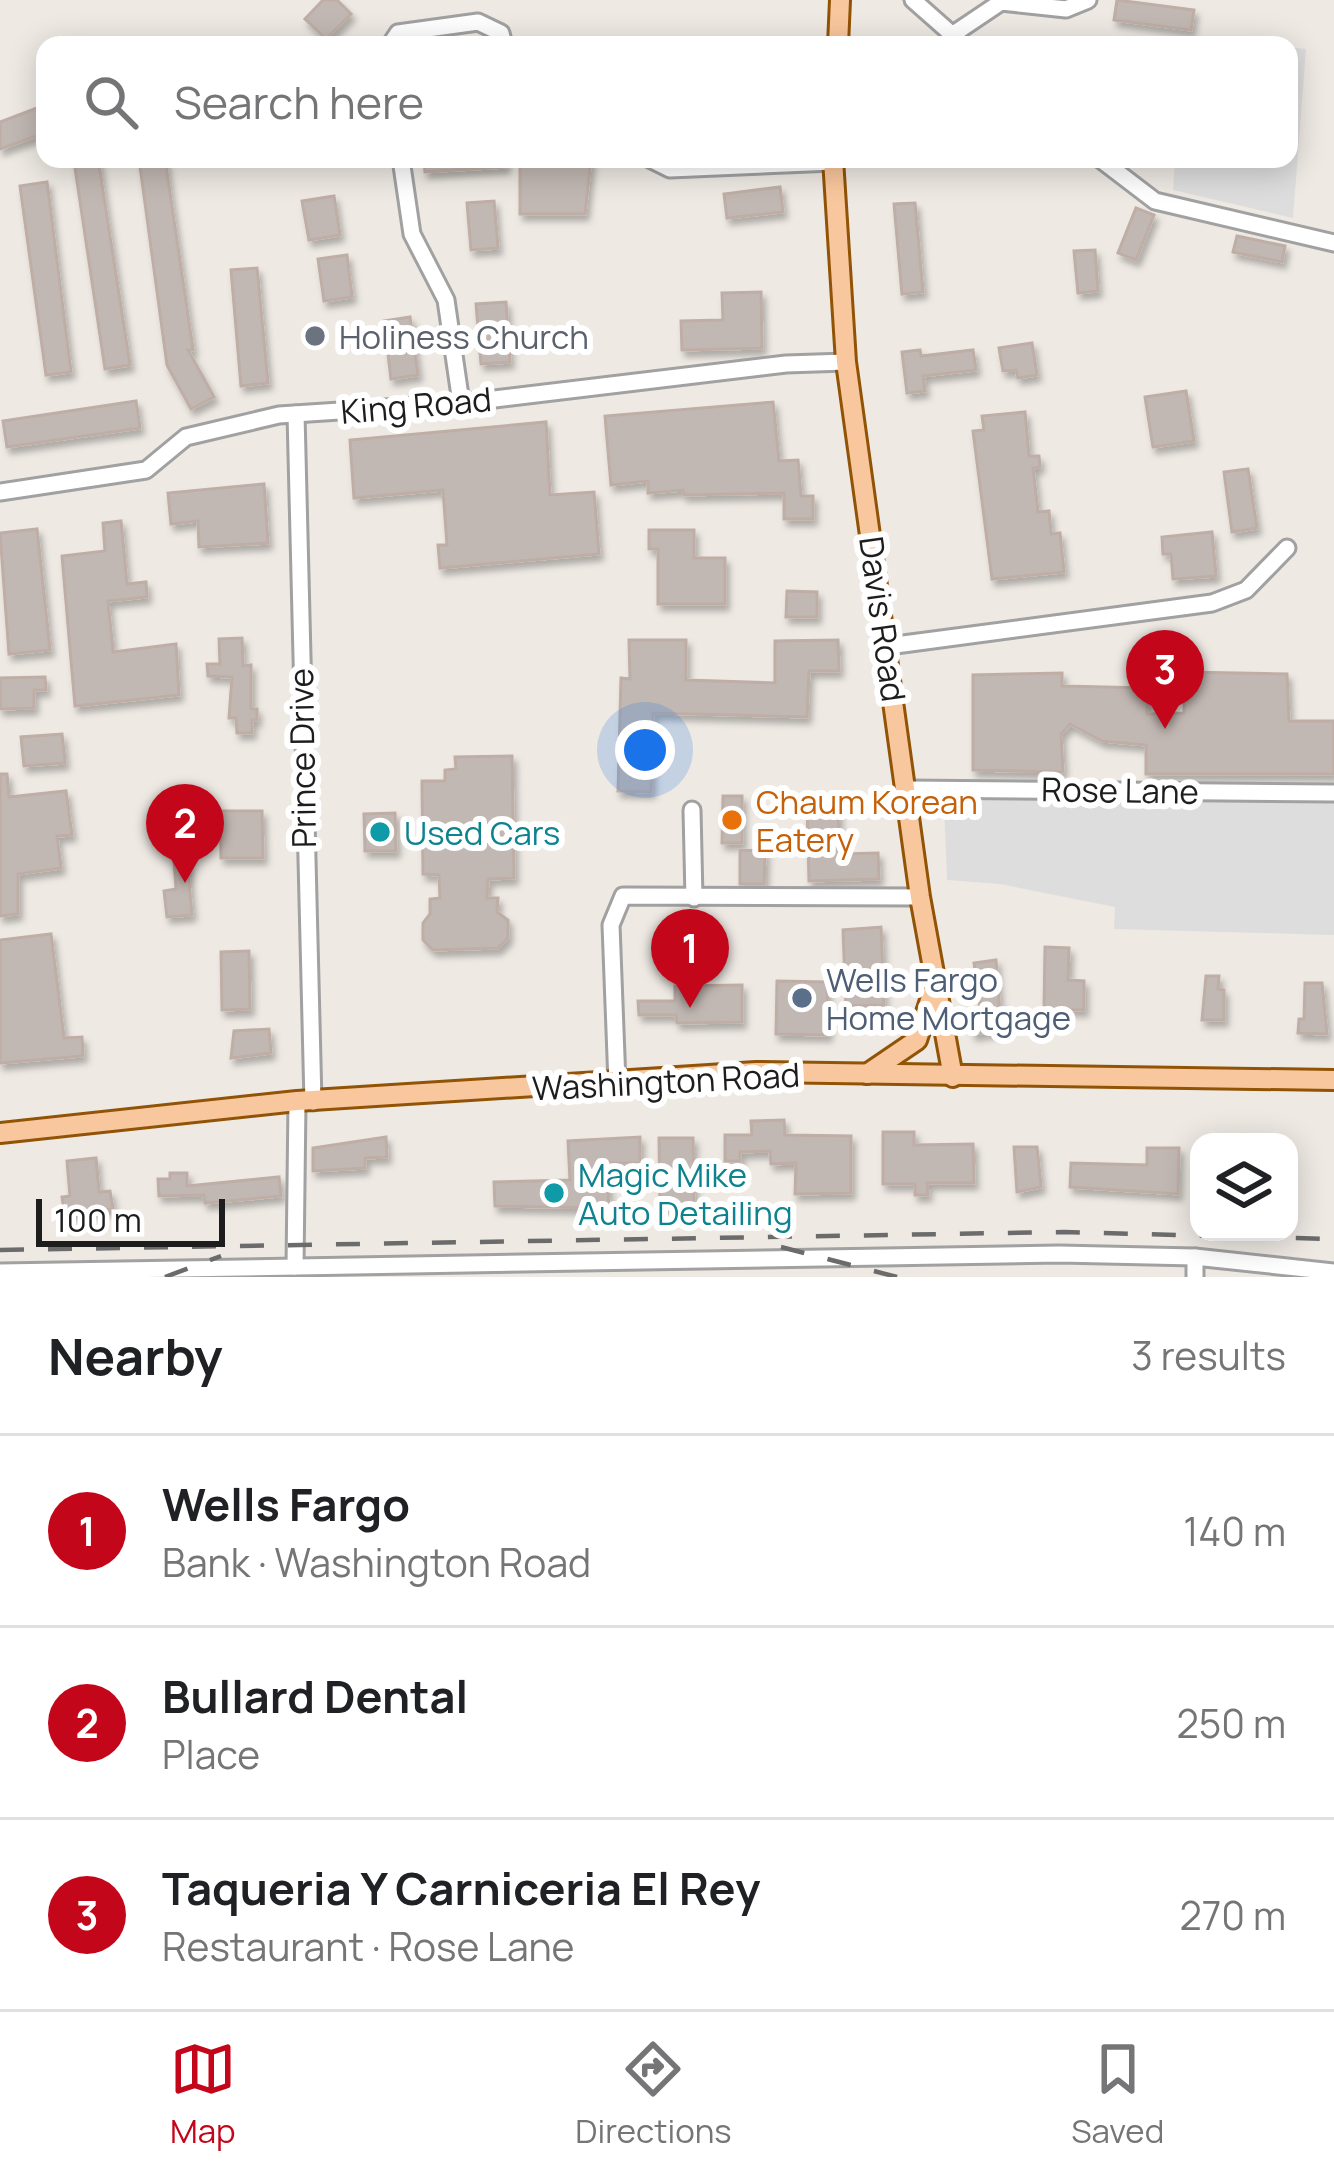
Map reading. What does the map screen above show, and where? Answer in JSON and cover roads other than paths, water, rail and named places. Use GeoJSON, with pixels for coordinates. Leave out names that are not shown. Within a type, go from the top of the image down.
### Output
{"type":"FeatureCollection","features":[{"type":"Feature","properties":{"kind":"main road"},"geometry":{"type":"LineString","coordinates":[[839,36],[841,0]]}},
{"type":"Feature","properties":{"kind":"main road","name":"Davis Road"},"geometry":{"type":"LineString","coordinates":[[834,168],[846,362],[920,897],[953,1077]]}},
{"type":"Feature","properties":{"kind":"main road"},"geometry":{"type":"LineString","coordinates":[[866,1074],[917,1040],[936,983]]}},
{"type":"Feature","properties":{"kind":"main road","name":"Washington Road"},"geometry":{"type":"LineString","coordinates":[[0,1132],[305,1102],[756,1072],[1334,1080]]}},
{"type":"Feature","properties":{"kind":"street"},"geometry":{"type":"LineString","coordinates":[[913,0],[954,36]]}},
{"type":"Feature","properties":{"kind":"street"},"geometry":{"type":"LineString","coordinates":[[963,36],[1001,2],[1066,9],[1088,0]]}},
{"type":"Feature","properties":{"kind":"street"},"geometry":{"type":"LineString","coordinates":[[396,36],[478,22],[502,36]]}},
{"type":"Feature","properties":{"kind":"street"},"geometry":{"type":"LineString","coordinates":[[402,168],[412,234],[446,300],[461,403]]}},
{"type":"Feature","properties":{"kind":"street"},"geometry":{"type":"LineString","coordinates":[[666,168],[703,168]]}},
{"type":"Feature","properties":{"kind":"street"},"geometry":{"type":"LineString","coordinates":[[1112,168],[1155,202],[1334,243]]}},
{"type":"Feature","properties":{"kind":"street","name":"King Road"},"geometry":{"type":"LineString","coordinates":[[0,493],[146,470],[186,437],[296,414],[461,403],[786,364],[846,362]]}},
{"type":"Feature","properties":{"kind":"street","name":"Prince Drive"},"geometry":{"type":"LineString","coordinates":[[296,414],[305,1102],[296,1267]]}},
{"type":"Feature","properties":{"kind":"street"},"geometry":{"type":"LineString","coordinates":[[888,646],[1212,603],[1246,590],[1287,548]]}},
{"type":"Feature","properties":{"kind":"street","name":"Rose Lane"},"geometry":{"type":"LineString","coordinates":[[906,789],[1334,793]]}},
{"type":"Feature","properties":{"kind":"street"},"geometry":{"type":"LineString","coordinates":[[692,811],[694,898]]}},
{"type":"Feature","properties":{"kind":"street"},"geometry":{"type":"LineString","coordinates":[[617,1083],[611,925],[623,896],[920,897]]}},
{"type":"Feature","properties":{"kind":"street"},"geometry":{"type":"LineString","coordinates":[[0,1272],[1059,1254],[1195,1257],[1334,1271]]}},
{"type":"Feature","properties":{"kind":"street"},"geometry":{"type":"LineString","coordinates":[[1195,1257],[1195,1277]]}},
{"type":"Feature","properties":{"kind":"railway"},"geometry":{"type":"LineString","coordinates":[[0,1250],[1064,1232],[1334,1239]]}},
{"type":"Feature","properties":{"kind":"railway"},"geometry":{"type":"LineString","coordinates":[[781,1247],[897,1277]]}},
{"type":"Feature","properties":{"kind":"railway"},"geometry":{"type":"LineString","coordinates":[[165,1277],[221,1256]]}},
{"type":"Feature","properties":{"kind":"place","name":"Holiness Church"},"geometry":{"type":"Point","coordinates":[315,336]}},
{"type":"Feature","properties":{"kind":"place","name":"Taqueria Y Carniceria El Rey"},"geometry":{"type":"Point","coordinates":[1165,729]}},
{"type":"Feature","properties":{"kind":"place","name":"Chaum Korean Eatery"},"geometry":{"type":"Point","coordinates":[732,820]}},
{"type":"Feature","properties":{"kind":"place","name":"Used Cars"},"geometry":{"type":"Point","coordinates":[380,832]}},
{"type":"Feature","properties":{"kind":"place","name":"Bullard Dental"},"geometry":{"type":"Point","coordinates":[185,883]}},
{"type":"Feature","properties":{"kind":"place","name":"Wells Fargo Home Mortgage"},"geometry":{"type":"Point","coordinates":[802,998]}},
{"type":"Feature","properties":{"kind":"place","name":"Wells Fargo"},"geometry":{"type":"Point","coordinates":[690,1008]}},
{"type":"Feature","properties":{"kind":"place","name":"Magic Mike Auto Detailing"},"geometry":{"type":"Point","coordinates":[554,1193]}}]}
